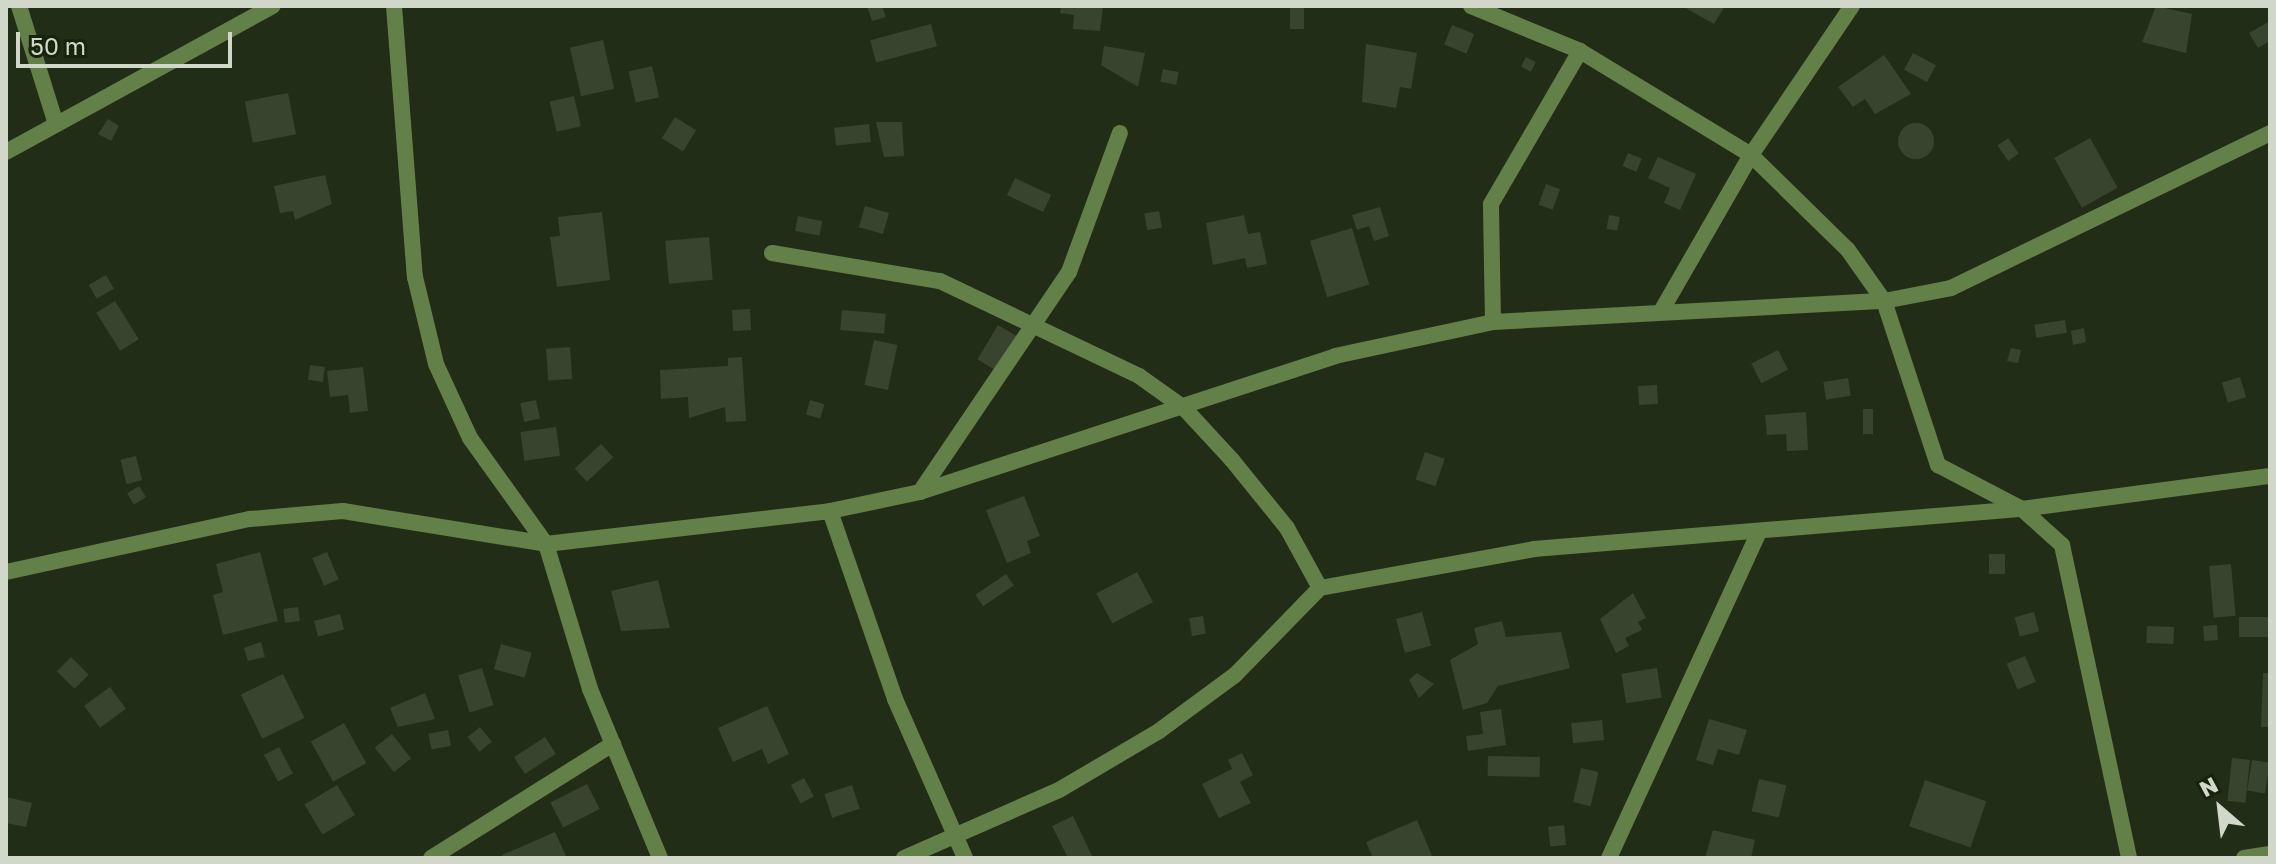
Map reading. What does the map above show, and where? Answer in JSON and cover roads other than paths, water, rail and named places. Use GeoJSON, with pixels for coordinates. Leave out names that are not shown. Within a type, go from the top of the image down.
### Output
{"type":"FeatureCollection","features":[{"type":"Feature","properties":{"kind":"street"},"geometry":{"type":"LineString","coordinates":[[19,6],[56,124]]}},
{"type":"Feature","properties":{"kind":"street"},"geometry":{"type":"LineString","coordinates":[[6,152],[273,6]]}},
{"type":"Feature","properties":{"kind":"street"},"geometry":{"type":"LineString","coordinates":[[394,6],[415,277],[436,364],[470,438],[546,544],[613,744],[660,858]]}},
{"type":"Feature","properties":{"kind":"street"},"geometry":{"type":"LineString","coordinates":[[1471,6],[1580,51],[1751,155],[1848,250],[1884,301],[1938,465],[2022,509],[2062,545],[2129,858]]}},
{"type":"Feature","properties":{"kind":"street"},"geometry":{"type":"LineString","coordinates":[[1663,308],[1751,155],[1852,6]]}},
{"type":"Feature","properties":{"kind":"street"},"geometry":{"type":"LineString","coordinates":[[1493,322],[1491,204],[1580,51]]}},
{"type":"Feature","properties":{"kind":"street"},"geometry":{"type":"LineString","coordinates":[[6,572],[250,519],[343,511],[546,544],[830,511],[920,492],[1335,356],[1493,322],[1663,308],[1884,301],[1968,281],[2106,218],[2262,134],[2270,120]]}},
{"type":"Feature","properties":{"kind":"street"},"geometry":{"type":"LineString","coordinates":[[920,492],[1038,326],[1069,272],[1120,133]]}},
{"type":"Feature","properties":{"kind":"street"},"geometry":{"type":"LineString","coordinates":[[772,253],[940,281],[1139,376],[1184,408],[1287,528],[1320,588]]}},
{"type":"Feature","properties":{"kind":"street"},"geometry":{"type":"LineString","coordinates":[[904,858],[1059,790],[1159,731],[1235,675],[1320,588],[1534,549],[1758,534],[2022,509],[2270,476]]}},
{"type":"Feature","properties":{"kind":"street"},"geometry":{"type":"LineString","coordinates":[[830,511],[895,699],[965,858]]}},
{"type":"Feature","properties":{"kind":"street"},"geometry":{"type":"LineString","coordinates":[[1609,858],[1758,534]]}},
{"type":"Feature","properties":{"kind":"street"},"geometry":{"type":"LineString","coordinates":[[431,858],[613,744]]}},
{"type":"Feature","properties":{"kind":"street"},"geometry":{"type":"LineString","coordinates":[[2244,858],[2270,854]]}}]}
